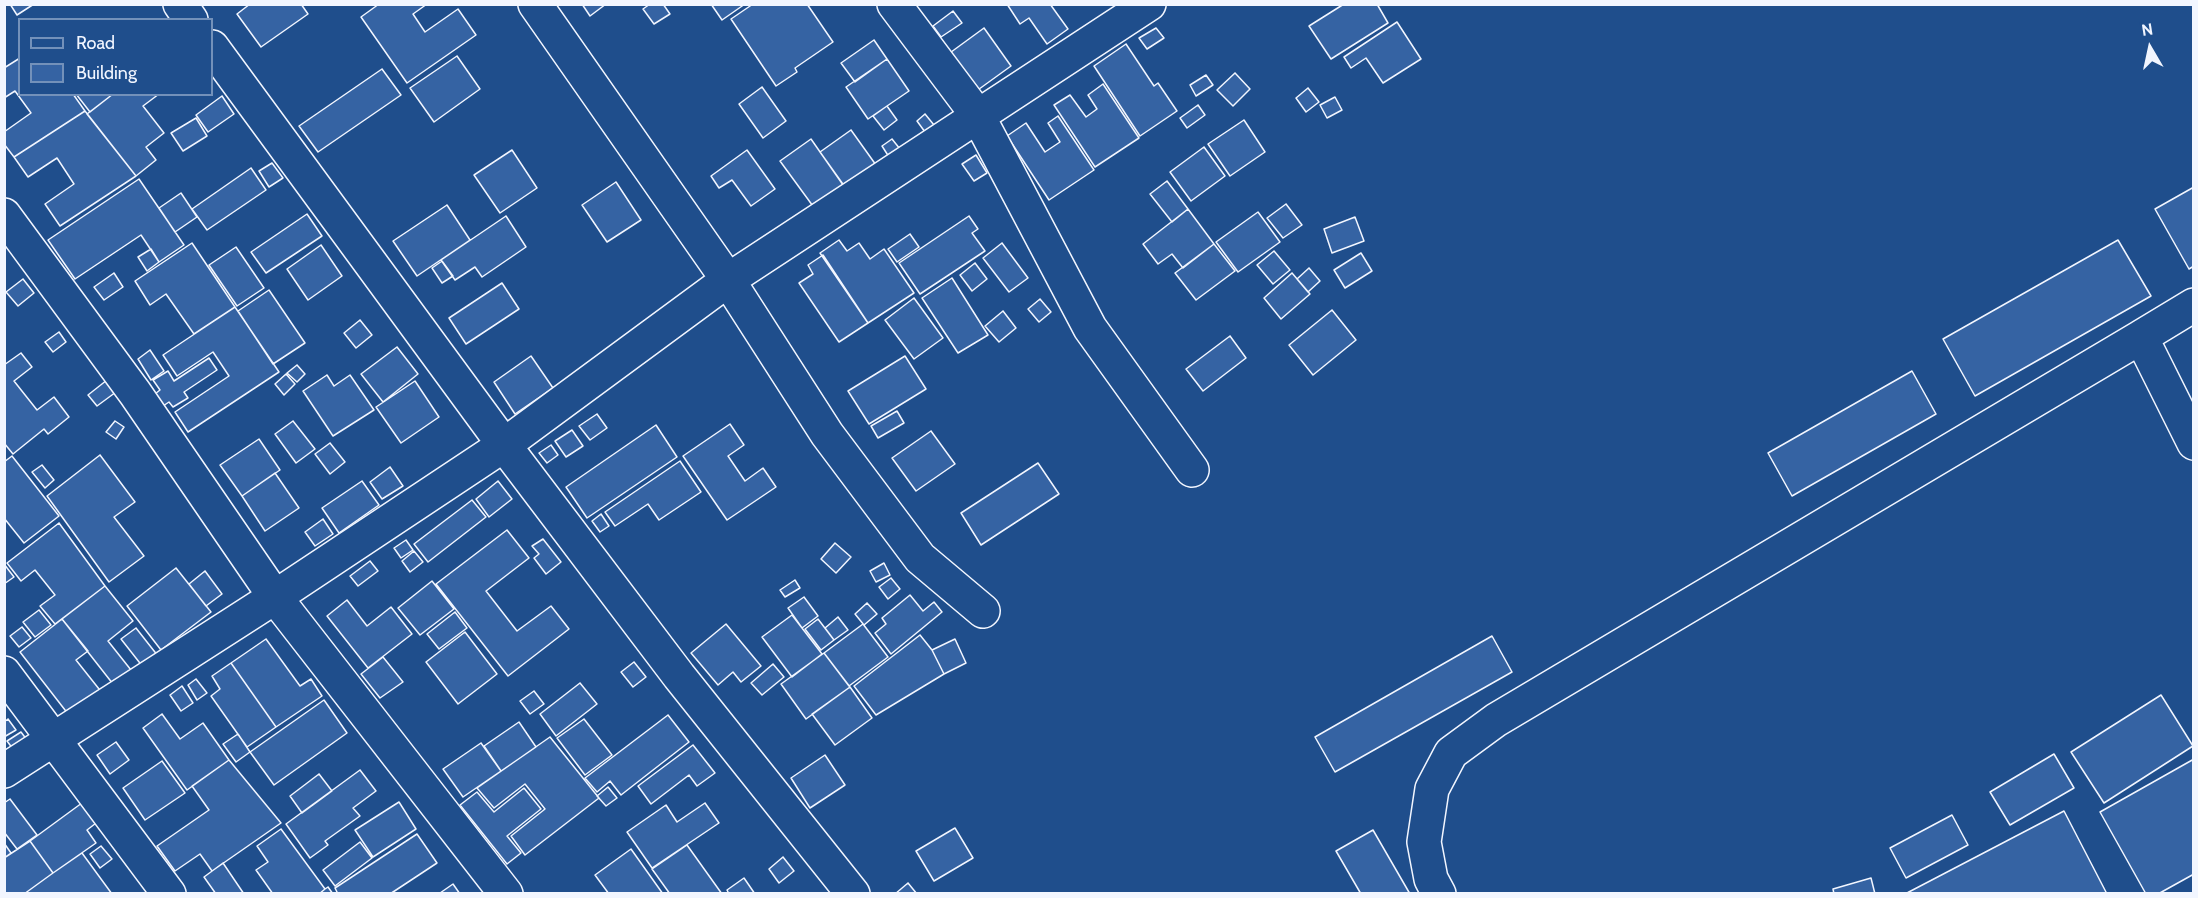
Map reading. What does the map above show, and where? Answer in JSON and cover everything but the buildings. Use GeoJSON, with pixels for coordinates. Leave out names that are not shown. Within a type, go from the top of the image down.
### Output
{"type":"FeatureCollection","features":[{"type":"Feature","properties":{"kind":"street"},"geometry":{"type":"LineString","coordinates":[[180,4],[190,18]]}},
{"type":"Feature","properties":{"kind":"street"},"geometry":{"type":"LineString","coordinates":[[535,4],[728,280],[827,434],[920,558],[983,611]]}},
{"type":"Feature","properties":{"kind":"street"},"geometry":{"type":"LineString","coordinates":[[894,4],[978,116],[1090,328],[1192,470]]}},
{"type":"Feature","properties":{"kind":"street"},"geometry":{"type":"LineString","coordinates":[[4,771],[275,597],[504,445],[728,280],[1149,4]]}},
{"type":"Feature","properties":{"kind":"street"},"geometry":{"type":"LineString","coordinates":[[213,48],[504,445],[679,676],[853,894]]}},
{"type":"Feature","properties":{"kind":"street"},"geometry":{"type":"LineString","coordinates":[[4,214],[135,393],[275,597],[506,894]]}},
{"type":"Feature","properties":{"kind":"street"},"geometry":{"type":"LineString","coordinates":[[1439,894],[1431,879],[1424,842],[1432,789],[1451,753],[1506,714],[2193,306]]}},
{"type":"Feature","properties":{"kind":"street"},"geometry":{"type":"LineString","coordinates":[[2140,338],[2193,443]]}},
{"type":"Feature","properties":{"kind":"street"},"geometry":{"type":"LineString","coordinates":[[4,673],[169,894]]}}]}
